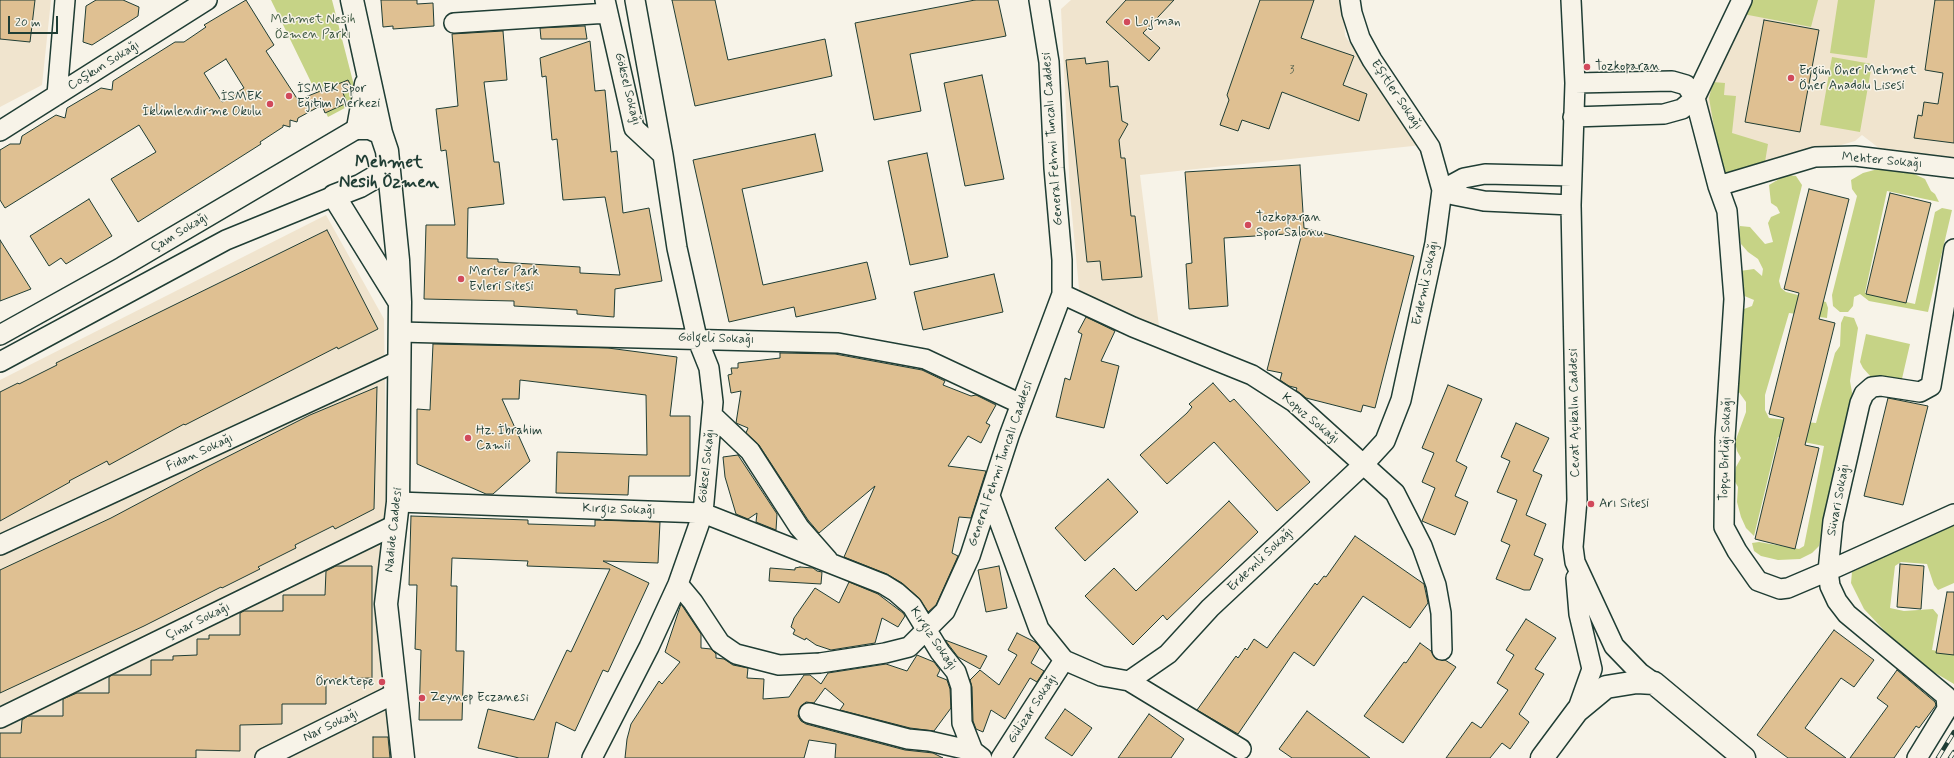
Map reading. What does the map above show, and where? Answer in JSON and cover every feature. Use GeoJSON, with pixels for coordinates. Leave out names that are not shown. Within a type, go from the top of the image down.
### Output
{"type":"FeatureCollection","features":[{"type":"Feature","properties":{"kind":"main road"},"geometry":{"type":"LineString","coordinates":[[352,0],[381,133]]}},
{"type":"Feature","properties":{"kind":"main road"},"geometry":{"type":"LineString","coordinates":[[368,75],[358,128],[370,128],[381,133]]}},
{"type":"Feature","properties":{"kind":"main road","name":"Nadide Caddesi"},"geometry":{"type":"LineString","coordinates":[[381,133],[387,151],[398,260],[400,302],[398,502],[386,604],[403,758]]}},
{"type":"Feature","properties":{"kind":"main road"},"geometry":{"type":"LineString","coordinates":[[388,165],[379,175],[360,186],[334,196],[400,302]]}},
{"type":"Feature","properties":{"kind":"main road"},"geometry":{"type":"LineString","coordinates":[[1542,758],[1577,711],[1606,687],[1637,682],[1654,683]]}},
{"type":"Feature","properties":{"kind":"main road","name":"Cevat Açıkalın Caddesi"},"geometry":{"type":"LineString","coordinates":[[1654,683],[1744,758]]}},
{"type":"Feature","properties":{"kind":"street"},"geometry":{"type":"LineString","coordinates":[[57,95],[65,0]]}},
{"type":"Feature","properties":{"kind":"street","name":"Coşkun Sokağı"},"geometry":{"type":"LineString","coordinates":[[0,131],[207,0]]}},
{"type":"Feature","properties":{"kind":"street","name":"Göksel Sokağı"},"geometry":{"type":"LineString","coordinates":[[592,758],[650,647],[678,584],[702,512],[713,402],[709,368],[697,338],[677,248],[663,155],[635,0]]}},
{"type":"Feature","properties":{"kind":"street","name":"General Fehmi Tuncalı Caddesi"},"geometry":{"type":"LineString","coordinates":[[678,584],[693,602],[720,643],[736,654],[779,665],[820,664],[885,653],[909,647],[945,610],[970,556],[1021,404],[1062,294],[1062,260],[1054,168],[1049,62],[1039,0]]}},
{"type":"Feature","properties":{"kind":"street","name":"Eşitler Sokağı"},"geometry":{"type":"LineString","coordinates":[[1350,0],[1352,13],[1360,38],[1372,60],[1430,147],[1442,190]]}},
{"type":"Feature","properties":{"kind":"street","name":"Cevat Açıkalın Caddesi"},"geometry":{"type":"LineString","coordinates":[[1571,0],[1575,82],[1571,205],[1577,500],[1573,547],[1575,562],[1614,646],[1640,673],[1654,683]]}},
{"type":"Feature","properties":{"kind":"street"},"geometry":{"type":"LineString","coordinates":[[1573,117],[1664,114],[1682,109],[1695,98],[1742,0]]}},
{"type":"Feature","properties":{"kind":"street","name":"Göksel Sokağı"},"geometry":{"type":"LineString","coordinates":[[454,23],[607,7],[634,128],[663,155]]}},
{"type":"Feature","properties":{"kind":"street","name":"Topçu Birliği Sokağı"},"geometry":{"type":"LineString","coordinates":[[1575,82],[1672,81],[1686,85],[1695,98],[1718,186],[1727,211],[1734,299],[1725,438],[1724,527],[1737,551],[1758,581],[1765,585],[1780,589],[1788,588],[1954,514]]}},
{"type":"Feature","properties":{"kind":"street","name":"Çam Sokağı"},"geometry":{"type":"LineString","coordinates":[[0,335],[122,267],[358,128]]}},
{"type":"Feature","properties":{"kind":"street","name":"Mehter Sokağı"},"geometry":{"type":"LineString","coordinates":[[1718,186],[1815,157],[1855,156],[1954,168]]}},
{"type":"Feature","properties":{"kind":"street"},"geometry":{"type":"LineString","coordinates":[[1442,190],[1464,178],[1485,174],[1572,176]]}},
{"type":"Feature","properties":{"kind":"street"},"geometry":{"type":"LineString","coordinates":[[1442,190],[1454,195],[1484,201],[1571,205]]}},
{"type":"Feature","properties":{"kind":"street","name":"Erdemli Sokağı"},"geometry":{"type":"LineString","coordinates":[[1129,681],[1168,654],[1210,608],[1363,465],[1385,440],[1401,400],[1435,243],[1442,190]]}},
{"type":"Feature","properties":{"kind":"street","name":"Çam Sokağı"},"geometry":{"type":"LineString","coordinates":[[0,362],[226,240],[334,196]]}},
{"type":"Feature","properties":{"kind":"street","name":"Süvari Sokağı"},"geometry":{"type":"LineString","coordinates":[[1917,758],[1947,709],[1946,696],[1847,614],[1837,601],[1830,586],[1828,571],[1833,522],[1860,403],[1864,394],[1872,387],[1881,386],[1920,392],[1930,386],[1954,249]]}},
{"type":"Feature","properties":{"kind":"street","name":"Kopuz Sokağı"},"geometry":{"type":"LineString","coordinates":[[1062,294],[1133,327],[1252,375],[1294,402],[1395,493],[1422,546],[1436,585],[1441,613],[1442,650]]}},
{"type":"Feature","properties":{"kind":"street","name":"Gölgeli Sokağı"},"geometry":{"type":"LineString","coordinates":[[399,332],[697,338],[838,343],[925,359],[1021,404]]}},
{"type":"Feature","properties":{"kind":"street","name":"Fidan Sokağı"},"geometry":{"type":"LineString","coordinates":[[0,545],[400,360]]}},
{"type":"Feature","properties":{"kind":"street","name":"Kırgız Sokağı"},"geometry":{"type":"LineString","coordinates":[[712,415],[750,451],[799,527],[831,563]]}},
{"type":"Feature","properties":{"kind":"street"},"geometry":{"type":"LineString","coordinates":[[990,496],[1039,629],[1064,660],[1101,676],[1129,681],[1241,749]]}},
{"type":"Feature","properties":{"kind":"street","name":"Kırgız Sokağı"},"geometry":{"type":"LineString","coordinates":[[398,502],[702,512],[883,584],[896,592],[912,606],[940,652],[956,672],[961,687],[962,723],[977,755]]}},
{"type":"Feature","properties":{"kind":"street","name":"Çınar Sokağı"},"geometry":{"type":"LineString","coordinates":[[0,718],[395,525]]}},
{"type":"Feature","properties":{"kind":"street"},"geometry":{"type":"LineString","coordinates":[[1575,562],[1579,614],[1592,669],[1577,711]]}},
{"type":"Feature","properties":{"kind":"street","name":"Gülizar Sokağı"},"geometry":{"type":"LineString","coordinates":[[1001,758],[1064,660]]}},
{"type":"Feature","properties":{"kind":"street","name":"Nar Sokağı"},"geometry":{"type":"LineString","coordinates":[[265,758],[396,694]]}},
{"type":"Feature","properties":{"kind":"street"},"geometry":{"type":"LineString","coordinates":[[810,712],[908,739],[929,741],[977,755]]}},
{"type":"Feature","properties":{"kind":"shaded area"},"geometry":{"type":"Polygon","coordinates":[[[0,0],[51,0],[42,85],[0,107],[0,0]]]}},
{"type":"Feature","properties":{"kind":"shaded area"},"geometry":{"type":"Polygon","coordinates":[[[1071,0],[1343,0],[1345,36],[1422,145],[1140,175],[1160,334],[1080,299],[1070,193],[1061,9],[1071,0]]]}},
{"type":"Feature","properties":{"kind":"shaded area","name":"Ergün Öner Mehmet Öner Anadolu Lisesi"},"geometry":{"type":"Polygon","coordinates":[[[1749,0],[1954,0],[1954,164],[1888,155],[1862,135],[1855,141],[1722,180],[1711,135],[1706,96],[1749,0]]]}},
{"type":"Feature","properties":{"kind":"shaded area"},"geometry":{"type":"Polygon","coordinates":[[[326,215],[384,319],[388,597],[396,758],[0,758],[0,380],[326,215]]]}},
{"type":"Feature","properties":{"kind":"green space","name":"Mehmet Nesih Özmen Parkı"},"geometry":{"type":"Polygon","coordinates":[[[271,0],[332,0],[358,101],[328,117],[271,0]]]}},
{"type":"Feature","properties":{"kind":"green space"},"geometry":{"type":"Polygon","coordinates":[[[1751,0],[1818,0],[1811,27],[1743,14],[1751,0]]]}},
{"type":"Feature","properties":{"kind":"green space"},"geometry":{"type":"Polygon","coordinates":[[[1838,0],[1875,0],[1867,58],[1830,53],[1838,0]]]}},
{"type":"Feature","properties":{"kind":"green space"},"geometry":{"type":"Polygon","coordinates":[[[1832,57],[1872,64],[1860,132],[1820,125],[1832,57]]]}},
{"type":"Feature","properties":{"kind":"green space"},"geometry":{"type":"Polygon","coordinates":[[[1713,82],[1725,83],[1724,95],[1736,96],[1732,133],[1768,144],[1765,162],[1725,174],[1718,151],[1709,98],[1713,82]]]}},
{"type":"Feature","properties":{"kind":"green space"},"geometry":{"type":"Polygon","coordinates":[[[1878,169],[1912,173],[1925,179],[1939,202],[1887,191],[1865,293],[1915,304],[1935,212],[1942,208],[1952,210],[1928,312],[1869,301],[1860,294],[1854,297],[1853,306],[1848,312],[1840,312],[1833,306],[1832,295],[1857,196],[1852,189],[1851,180],[1863,173],[1878,169]]]}},
{"type":"Feature","properties":{"kind":"green space"},"geometry":{"type":"Polygon","coordinates":[[[1786,175],[1796,176],[1802,185],[1779,281],[1781,288],[1786,292],[1826,302],[1828,308],[1827,318],[1789,313],[1765,395],[1765,410],[1769,418],[1816,423],[1835,353],[1840,346],[1841,323],[1844,316],[1854,318],[1858,328],[1850,381],[1854,404],[1819,546],[1812,553],[1800,559],[1778,560],[1761,556],[1754,551],[1752,543],[1759,542],[1799,549],[1804,546],[1824,446],[1778,437],[1754,536],[1746,528],[1741,517],[1737,502],[1738,487],[1734,480],[1736,467],[1741,458],[1737,451],[1735,442],[1746,412],[1746,402],[1736,388],[1740,365],[1737,316],[1744,309],[1752,306],[1754,300],[1742,295],[1740,271],[1754,269],[1762,276],[1763,269],[1758,259],[1748,252],[1741,244],[1739,234],[1740,226],[1750,227],[1765,244],[1773,242],[1768,223],[1771,217],[1780,213],[1777,207],[1771,203],[1769,185],[1786,175]]]}},
{"type":"Feature","properties":{"kind":"green space"},"geometry":{"type":"Polygon","coordinates":[[[1866,334],[1910,344],[1901,383],[1871,377],[1863,368],[1860,362],[1866,334]]]}},
{"type":"Feature","properties":{"kind":"green space"},"geometry":{"type":"Polygon","coordinates":[[[1954,524],[1954,583],[1938,590],[1934,585],[1927,564],[1901,562],[1895,566],[1890,608],[1904,611],[1933,609],[1938,615],[1932,650],[1954,654],[1954,684],[1910,658],[1864,609],[1851,583],[1852,572],[1954,524]]]}},
{"type":"Feature","properties":{"kind":"building"},"geometry":{"type":"Polygon","coordinates":[[[0,0],[35,0],[30,42],[0,39],[0,0]]]}},
{"type":"Feature","properties":{"kind":"building"},"geometry":{"type":"Polygon","coordinates":[[[96,0],[123,0],[139,7],[138,16],[92,45],[83,42],[86,6],[96,0]]]}},
{"type":"Feature","properties":{"kind":"building"},"geometry":{"type":"Polygon","coordinates":[[[246,0],[274,45],[266,51],[298,100],[348,80],[352,88],[343,93],[347,103],[325,113],[322,105],[298,118],[297,122],[290,120],[290,127],[283,125],[283,127],[260,142],[261,144],[138,222],[111,179],[156,152],[139,125],[5,208],[0,200],[0,150],[10,144],[20,144],[22,136],[56,115],[65,118],[67,108],[101,88],[112,90],[113,81],[175,42],[184,42],[206,27],[204,25],[246,0]],[[226,59],[204,73],[222,102],[244,88],[226,59]]]}},
{"type":"Feature","properties":{"kind":"building"},"geometry":{"type":"Polygon","coordinates":[[[381,0],[417,0],[417,4],[433,3],[434,26],[393,29],[393,26],[383,27],[381,0]]]}},
{"type":"Feature","properties":{"kind":"building"},"geometry":{"type":"Polygon","coordinates":[[[672,0],[715,0],[728,60],[825,39],[832,76],[695,106],[672,0]]]}},
{"type":"Feature","properties":{"kind":"building"},"geometry":{"type":"Polygon","coordinates":[[[975,0],[998,0],[1006,36],[910,54],[921,111],[874,120],[855,23],[975,0]]]}},
{"type":"Feature","properties":{"kind":"building","name":"Lojman"},"geometry":{"type":"Polygon","coordinates":[[[1126,0],[1174,0],[1143,33],[1160,48],[1149,61],[1106,22],[1126,0]]]}},
{"type":"Feature","properties":{"kind":"building"},"geometry":{"type":"Polygon","coordinates":[[[1260,0],[1314,0],[1301,38],[1354,56],[1343,85],[1367,94],[1359,121],[1282,92],[1269,129],[1242,120],[1238,131],[1220,125],[1229,100],[1227,95],[1260,0]]]}},
{"type":"Feature","properties":{"kind":"building"},"geometry":{"type":"Polygon","coordinates":[[[1935,0],[1954,0],[1954,143],[1914,138],[1918,115],[1922,116],[1924,102],[1938,104],[1943,73],[1925,70],[1935,0]]]}},
{"type":"Feature","properties":{"kind":"building"},"geometry":{"type":"Polygon","coordinates":[[[1764,20],[1819,30],[1800,132],[1745,122],[1764,20]]]}},
{"type":"Feature","properties":{"kind":"building"},"geometry":{"type":"Polygon","coordinates":[[[585,26],[587,39],[541,39],[540,28],[585,26]]]}},
{"type":"Feature","properties":{"kind":"building"},"geometry":{"type":"Polygon","coordinates":[[[503,31],[507,80],[484,82],[494,162],[499,162],[504,204],[468,208],[467,258],[498,259],[498,262],[580,267],[580,273],[620,275],[605,197],[563,200],[557,139],[552,140],[546,76],[542,77],[540,58],[590,41],[595,91],[605,90],[611,152],[617,151],[623,213],[649,208],[662,281],[615,289],[614,317],[577,314],[577,310],[514,306],[514,301],[424,299],[426,225],[455,225],[446,150],[441,151],[436,109],[458,106],[452,34],[503,31]]]}},
{"type":"Feature","properties":{"kind":"building"},"geometry":{"type":"Polygon","coordinates":[[[1085,58],[1086,64],[1108,61],[1110,87],[1118,86],[1122,121],[1128,124],[1119,140],[1121,158],[1125,158],[1131,216],[1135,216],[1142,277],[1102,280],[1100,261],[1087,262],[1066,60],[1085,58]]]}},
{"type":"Feature","properties":{"kind":"building"},"geometry":{"type":"Polygon","coordinates":[[[982,75],[1004,179],[965,186],[944,83],[982,75]]]}},
{"type":"Feature","properties":{"kind":"building"},"geometry":{"type":"Polygon","coordinates":[[[815,134],[823,171],[742,189],[763,285],[867,262],[876,299],[796,317],[794,307],[729,322],[693,160],[815,134]]]}},
{"type":"Feature","properties":{"kind":"building"},"geometry":{"type":"Polygon","coordinates":[[[927,153],[948,257],[910,265],[888,161],[927,153]]]}},
{"type":"Feature","properties":{"kind":"building"},"geometry":{"type":"Polygon","coordinates":[[[1300,165],[1304,228],[1414,256],[1375,408],[1363,405],[1361,412],[1306,398],[1296,390],[1297,388],[1289,386],[1280,380],[1282,373],[1267,370],[1302,233],[1224,238],[1228,306],[1189,309],[1186,264],[1192,263],[1185,172],[1300,165]]]}},
{"type":"Feature","properties":{"kind":"building"},"geometry":{"type":"Polygon","coordinates":[[[1809,189],[1849,199],[1819,319],[1835,323],[1805,445],[1819,448],[1795,549],[1755,539],[1784,418],[1769,414],[1799,293],[1784,289],[1809,189]]]}},
{"type":"Feature","properties":{"kind":"building"},"geometry":{"type":"Polygon","coordinates":[[[1890,193],[1931,203],[1906,303],[1866,294],[1890,193]]]}},
{"type":"Feature","properties":{"kind":"building"},"geometry":{"type":"Polygon","coordinates":[[[89,199],[112,236],[66,264],[61,258],[49,266],[30,236],[89,199]]]}},
{"type":"Feature","properties":{"kind":"building"},"geometry":{"type":"Polygon","coordinates":[[[327,230],[378,329],[338,349],[337,347],[185,425],[184,424],[109,465],[107,461],[0,521],[0,392],[18,383],[19,384],[57,365],[56,363],[327,230]]]}},
{"type":"Feature","properties":{"kind":"building"},"geometry":{"type":"Polygon","coordinates":[[[0,240],[31,289],[0,301],[0,240]]]}},
{"type":"Feature","properties":{"kind":"building"},"geometry":{"type":"Polygon","coordinates":[[[994,274],[1003,312],[923,330],[914,292],[994,274]]]}},
{"type":"Feature","properties":{"kind":"building"},"geometry":{"type":"Polygon","coordinates":[[[1086,317],[1115,331],[1101,361],[1119,366],[1104,428],[1056,417],[1065,378],[1070,380],[1082,334],[1078,332],[1086,317]]]}},
{"type":"Feature","properties":{"kind":"building"},"geometry":{"type":"Polygon","coordinates":[[[433,344],[608,348],[677,357],[670,416],[690,416],[690,476],[629,476],[628,495],[556,493],[557,452],[647,455],[646,395],[520,380],[519,399],[502,399],[530,461],[493,494],[486,494],[417,464],[417,409],[430,410],[433,344]]]}},
{"type":"Feature","properties":{"kind":"building"},"geometry":{"type":"Polygon","coordinates":[[[780,353],[835,354],[922,370],[945,381],[943,385],[971,396],[976,395],[996,405],[986,423],[990,425],[981,443],[968,436],[948,466],[986,471],[971,518],[959,517],[952,553],[958,556],[936,605],[928,612],[919,598],[902,583],[887,574],[844,557],[875,486],[819,533],[808,520],[759,445],[746,433],[748,428],[736,423],[741,391],[731,393],[728,375],[732,374],[731,368],[738,368],[738,363],[780,358],[780,353]]]}},
{"type":"Feature","properties":{"kind":"building"},"geometry":{"type":"Polygon","coordinates":[[[1213,383],[1230,402],[1234,399],[1310,482],[1277,511],[1214,442],[1167,484],[1140,455],[1187,413],[1192,407],[1189,404],[1213,383]]]}},
{"type":"Feature","properties":{"kind":"building"},"geometry":{"type":"Polygon","coordinates":[[[1448,385],[1482,399],[1456,461],[1467,467],[1455,496],[1468,502],[1455,535],[1422,521],[1435,488],[1422,482],[1434,453],[1422,448],[1448,385]]]}},
{"type":"Feature","properties":{"kind":"building"},"geometry":{"type":"Polygon","coordinates":[[[377,387],[374,509],[335,529],[333,526],[295,545],[296,548],[258,567],[260,569],[222,588],[221,587],[144,626],[0,693],[0,570],[111,518],[310,415],[377,387]]]}},
{"type":"Feature","properties":{"kind":"building"},"geometry":{"type":"Polygon","coordinates":[[[1888,398],[1928,406],[1903,505],[1864,496],[1888,398]]]}},
{"type":"Feature","properties":{"kind":"building"},"geometry":{"type":"Polygon","coordinates":[[[1516,423],[1549,438],[1533,471],[1542,475],[1526,515],[1546,524],[1534,555],[1543,559],[1530,590],[1524,590],[1496,579],[1510,545],[1501,541],[1517,500],[1497,492],[1510,461],[1501,457],[1516,423]]]}},
{"type":"Feature","properties":{"kind":"building"},"geometry":{"type":"Polygon","coordinates":[[[738,455],[777,514],[776,530],[756,522],[757,513],[748,519],[736,514],[725,477],[723,457],[738,455]]]}},
{"type":"Feature","properties":{"kind":"building"},"geometry":{"type":"Polygon","coordinates":[[[1108,479],[1138,512],[1085,561],[1055,528],[1108,479]]]}},
{"type":"Feature","properties":{"kind":"building"},"geometry":{"type":"Polygon","coordinates":[[[1229,501],[1258,532],[1167,620],[1163,615],[1133,645],[1085,596],[1114,568],[1136,591],[1229,501]]]}},
{"type":"Feature","properties":{"kind":"building"},"geometry":{"type":"Polygon","coordinates":[[[411,516],[528,520],[528,524],[595,526],[595,520],[660,522],[658,563],[603,561],[649,583],[608,672],[603,670],[575,731],[556,722],[548,758],[519,758],[478,748],[488,709],[534,720],[567,650],[571,652],[610,569],[527,566],[528,561],[452,558],[451,586],[457,586],[456,651],[464,651],[462,720],[419,720],[421,650],[415,649],[417,585],[409,585],[411,516]]]}},
{"type":"Feature","properties":{"kind":"building"},"geometry":{"type":"Polygon","coordinates":[[[1355,536],[1424,584],[1428,603],[1410,628],[1363,596],[1314,666],[1294,652],[1238,734],[1197,710],[1236,656],[1238,658],[1245,648],[1247,650],[1254,639],[1267,648],[1315,583],[1317,585],[1324,576],[1326,577],[1355,536]]]}},
{"type":"Feature","properties":{"kind":"building"},"geometry":{"type":"Polygon","coordinates":[[[1900,564],[1924,566],[1921,609],[1897,607],[1900,564]]]}},
{"type":"Feature","properties":{"kind":"building"},"geometry":{"type":"Polygon","coordinates":[[[336,566],[372,566],[372,678],[326,679],[326,704],[282,704],[282,724],[240,725],[240,751],[196,750],[196,758],[0,758],[0,733],[21,733],[22,720],[28,716],[63,716],[63,699],[77,693],[109,693],[109,677],[112,675],[151,675],[151,660],[173,660],[173,656],[197,655],[197,639],[209,639],[209,635],[240,635],[240,613],[244,611],[283,611],[283,595],[325,595],[326,571],[336,566]]]}},
{"type":"Feature","properties":{"kind":"building"},"geometry":{"type":"Polygon","coordinates":[[[999,566],[1007,608],[986,612],[978,570],[999,566]]]}},
{"type":"Feature","properties":{"kind":"building"},"geometry":{"type":"Polygon","coordinates":[[[770,568],[795,570],[795,568],[813,568],[822,572],[821,584],[769,581],[770,568]]]}},
{"type":"Feature","properties":{"kind":"building"},"geometry":{"type":"Polygon","coordinates":[[[849,582],[878,594],[903,613],[905,616],[898,627],[882,618],[875,643],[831,650],[816,645],[806,638],[805,640],[793,634],[795,630],[791,627],[794,618],[815,588],[839,603],[849,582]]]}},
{"type":"Feature","properties":{"kind":"building"},"geometry":{"type":"Polygon","coordinates":[[[1947,592],[1954,592],[1954,655],[1936,653],[1947,592]]]}},
{"type":"Feature","properties":{"kind":"building"},"geometry":{"type":"Polygon","coordinates":[[[681,604],[701,634],[701,648],[711,649],[716,654],[716,658],[724,659],[733,665],[748,668],[747,678],[764,679],[763,699],[789,697],[804,675],[810,675],[821,684],[828,673],[886,664],[907,671],[917,655],[934,662],[940,670],[937,676],[947,680],[950,689],[951,708],[934,731],[910,728],[840,710],[844,704],[825,688],[814,703],[806,702],[801,706],[798,716],[801,721],[806,724],[905,750],[933,753],[943,758],[835,758],[836,744],[809,740],[804,758],[625,758],[627,739],[631,724],[659,681],[662,684],[680,662],[665,652],[681,604]]]}},
{"type":"Feature","properties":{"kind":"building"},"geometry":{"type":"Polygon","coordinates":[[[1526,619],[1556,638],[1535,669],[1544,674],[1519,714],[1529,722],[1510,749],[1502,743],[1490,758],[1446,758],[1472,722],[1481,728],[1508,690],[1497,683],[1514,655],[1506,650],[1526,619]]]}},
{"type":"Feature","properties":{"kind":"building"},"geometry":{"type":"Polygon","coordinates":[[[1834,630],[1874,660],[1854,687],[1841,678],[1805,728],[1846,758],[1788,758],[1757,735],[1834,630]]]}},
{"type":"Feature","properties":{"kind":"building"},"geometry":{"type":"Polygon","coordinates":[[[1017,633],[1035,642],[1040,647],[1031,663],[1044,671],[1037,682],[1030,678],[1005,719],[991,710],[983,732],[976,729],[973,721],[972,687],[970,680],[980,670],[999,685],[1017,655],[1008,650],[1017,633]]]}},
{"type":"Feature","properties":{"kind":"building"},"geometry":{"type":"Polygon","coordinates":[[[945,640],[987,656],[980,669],[958,657],[945,640]]]}},
{"type":"Feature","properties":{"kind":"building"},"geometry":{"type":"Polygon","coordinates":[[[1420,643],[1431,651],[1436,659],[1445,660],[1456,667],[1403,743],[1364,716],[1420,643]]]}},
{"type":"Feature","properties":{"kind":"building"},"geometry":{"type":"Polygon","coordinates":[[[1897,670],[1935,702],[1936,705],[1919,728],[1916,726],[1894,758],[1850,758],[1888,706],[1877,698],[1897,670]]]}},
{"type":"Feature","properties":{"kind":"building"},"geometry":{"type":"Polygon","coordinates":[[[1065,709],[1092,728],[1072,756],[1045,738],[1065,709]]]}},
{"type":"Feature","properties":{"kind":"building"},"geometry":{"type":"Polygon","coordinates":[[[1307,711],[1370,758],[1292,758],[1279,749],[1307,711]]]}},
{"type":"Feature","properties":{"kind":"building"},"geometry":{"type":"Polygon","coordinates":[[[1149,714],[1184,739],[1171,758],[1118,758],[1149,714]]]}},
{"type":"Feature","properties":{"kind":"building"},"geometry":{"type":"Polygon","coordinates":[[[373,737],[388,737],[390,758],[373,758],[373,737]]]}},
{"type":"Feature","properties":{"kind":"railway"},"geometry":{"type":"LineString","coordinates":[[1938,758],[1954,732]]}},
{"type":"Feature","properties":{"kind":"railway"},"geometry":{"type":"LineString","coordinates":[[1950,758],[1954,752]]}},
{"type":"Feature","properties":{"kind":"place","name":"Lojman"},"geometry":{"type":"Point","coordinates":[1127,22]}},
{"type":"Feature","properties":{"kind":"place","name":"Tozkoparan"},"geometry":{"type":"Point","coordinates":[1587,67]}},
{"type":"Feature","properties":{"kind":"place","name":"Ergün Öner Mehmet Öner Anadolu Lisesi"},"geometry":{"type":"Point","coordinates":[1791,78]}},
{"type":"Feature","properties":{"kind":"place","name":"İSMEK Spor Eğitim Merkezi"},"geometry":{"type":"Point","coordinates":[289,96]}},
{"type":"Feature","properties":{"kind":"place","name":"İSMEK İklimlendirme Okulu"},"geometry":{"type":"Point","coordinates":[270,104]}},
{"type":"Feature","properties":{"kind":"place","name":"Tozkoparan Spor Salonu"},"geometry":{"type":"Point","coordinates":[1248,225]}},
{"type":"Feature","properties":{"kind":"place","name":"Merter Park Evleri Sitesi"},"geometry":{"type":"Point","coordinates":[461,279]}},
{"type":"Feature","properties":{"kind":"place","name":"Hz. İbrahim Camii"},"geometry":{"type":"Point","coordinates":[468,438]}},
{"type":"Feature","properties":{"kind":"place","name":"Arı Sitesi"},"geometry":{"type":"Point","coordinates":[1591,504]}},
{"type":"Feature","properties":{"kind":"place","name":"Örnektepe"},"geometry":{"type":"Point","coordinates":[382,682]}},
{"type":"Feature","properties":{"kind":"place","name":"Zeynep Eczanesi"},"geometry":{"type":"Point","coordinates":[422,698]}},
{"type":"Feature","properties":{"kind":"district","name":"Mehmet Nesih Özmen"},"geometry":{"type":"Point","coordinates":[389,173]}}]}
